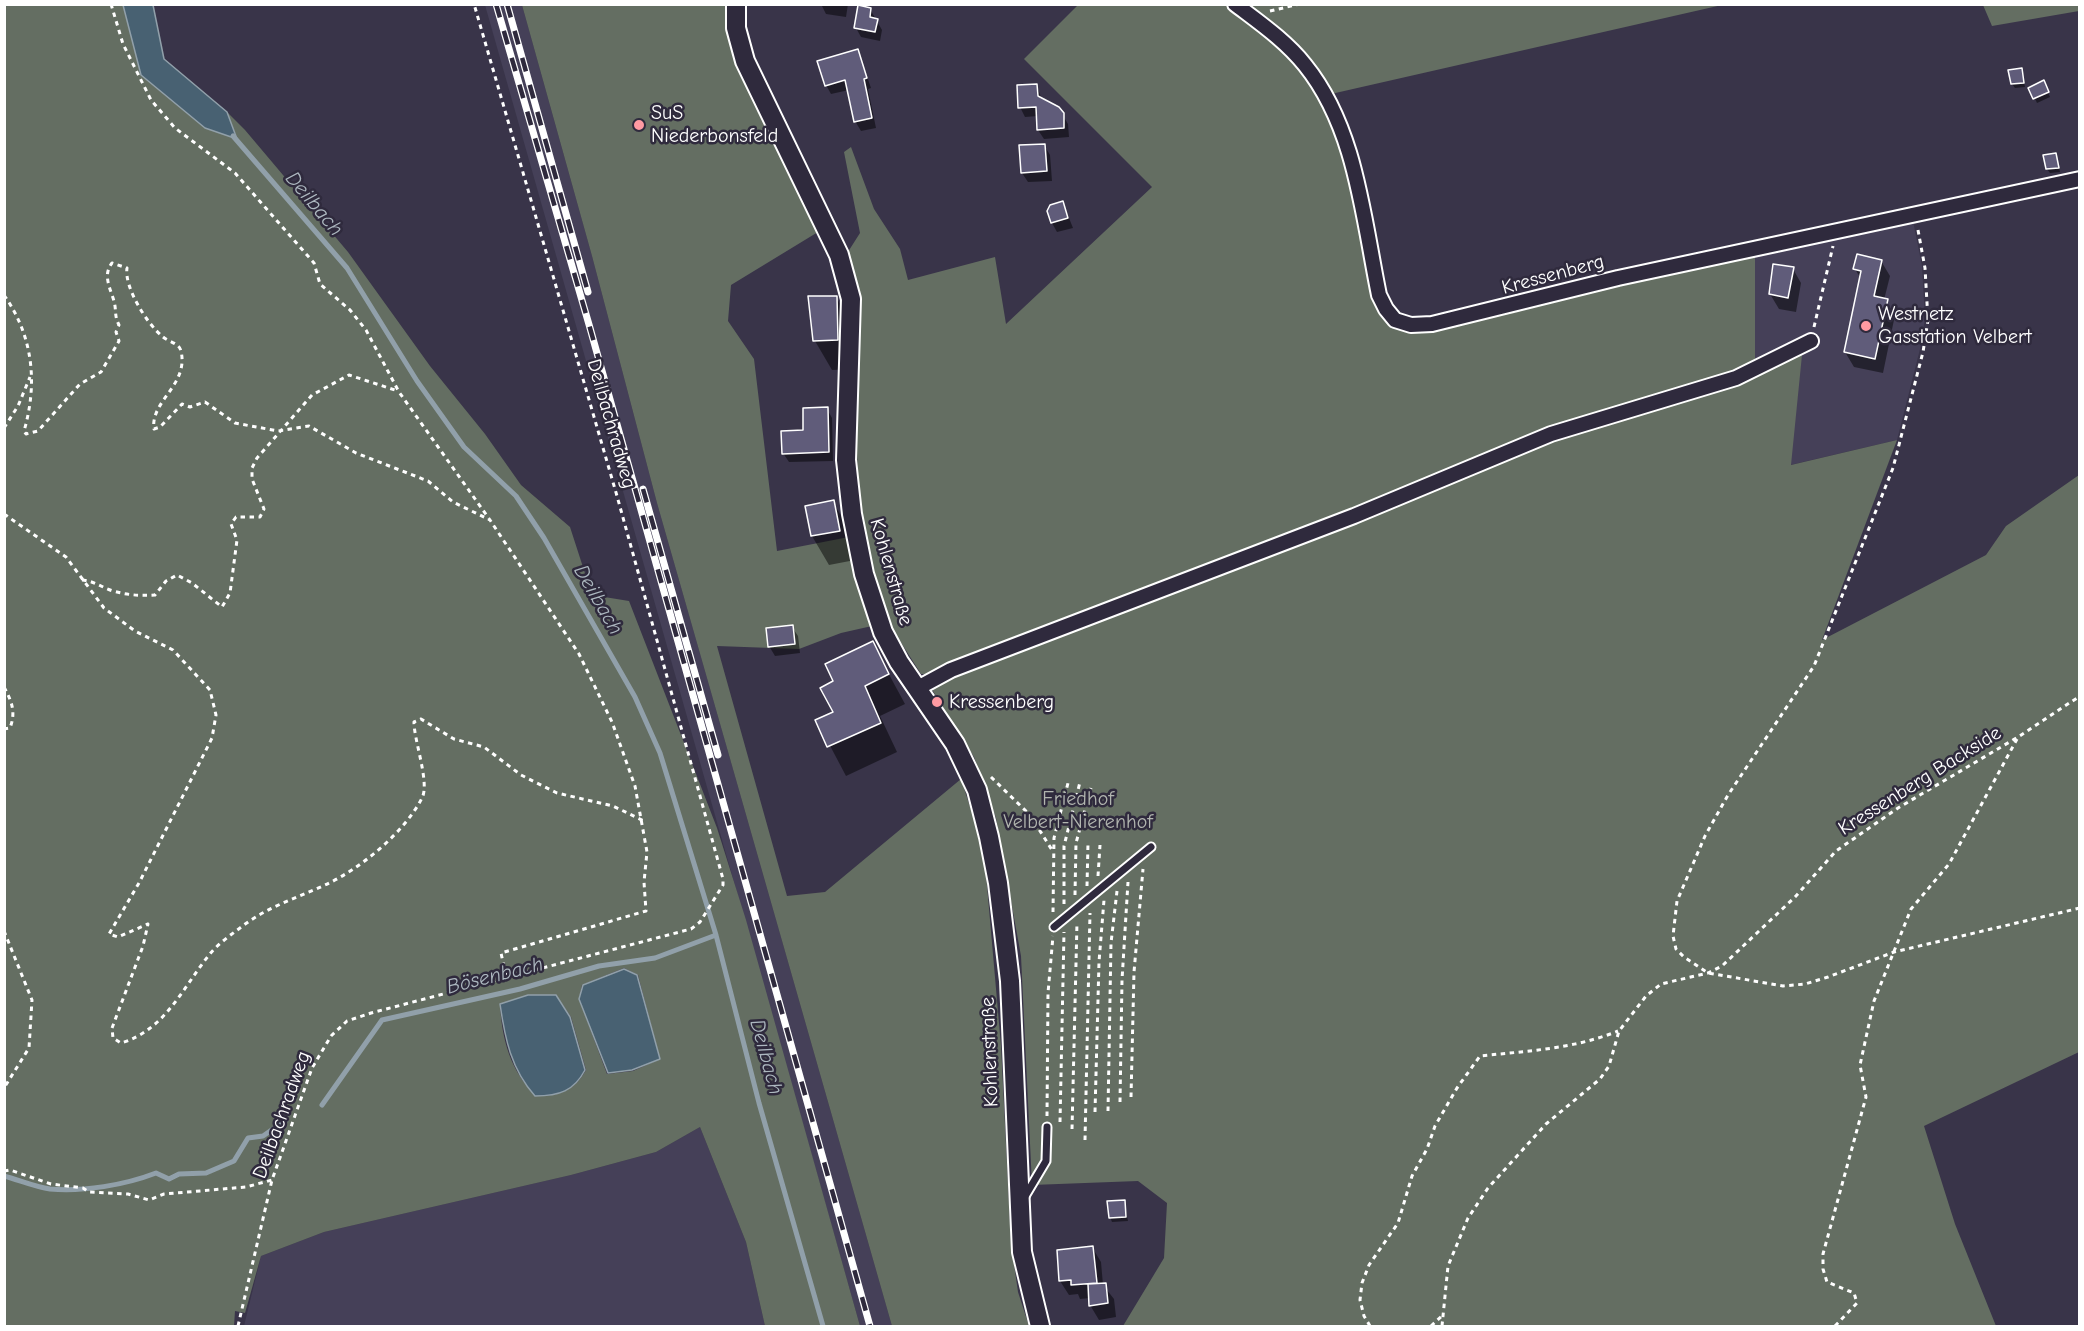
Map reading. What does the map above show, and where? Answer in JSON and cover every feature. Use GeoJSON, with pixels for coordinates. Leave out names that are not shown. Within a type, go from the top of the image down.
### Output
{"type":"FeatureCollection","features":[{"type":"Feature","properties":{"kind":"main road","name":"Kohlenstraße"},"geometry":{"type":"LineString","coordinates":[[736,4],[735,28],[746,61],[839,255],[851,299],[846,460],[852,514],[864,574],[883,632],[916,689],[955,744],[977,790],[996,872],[1010,981],[1022,1252],[1040,1326]]}},
{"type":"Feature","properties":{"kind":"street","name":"Kressenberg"},"geometry":{"type":"LineString","coordinates":[[1235,4],[1285,43],[1304,64],[1332,105],[1348,149],[1379,295],[1395,320],[1411,326],[1457,319],[1618,278],[2079,179]]}},
{"type":"Feature","properties":{"kind":"street"},"geometry":{"type":"LineString","coordinates":[[916,689],[951,670],[1354,516],[1551,435],[1736,378],[1811,341]]}},
{"type":"Feature","properties":{"kind":"lane"},"geometry":{"type":"LineString","coordinates":[[1054,927],[1148,850]]}},
{"type":"Feature","properties":{"kind":"lane"},"geometry":{"type":"LineString","coordinates":[[1020,1206],[1046,1161],[1047,1127]]}},
{"type":"Feature","properties":{"kind":"path"},"geometry":{"type":"LineString","coordinates":[[111,4],[123,44],[151,100],[176,128],[236,173],[314,263],[320,284],[350,310],[361,324],[399,392],[490,520],[579,654],[612,722],[644,821],[647,852],[644,882],[646,911],[501,953],[506,977]]}},
{"type":"Feature","properties":{"kind":"path","name":"Deilbachradweg"},"geometry":{"type":"LineString","coordinates":[[238,1326],[272,1180],[312,1068],[331,1036],[347,1022],[506,977],[691,929],[700,922],[723,885],[617,496],[474,4]]}},
{"type":"Feature","properties":{"kind":"path"},"geometry":{"type":"LineString","coordinates":[[1249,15],[1300,4]]}},
{"type":"Feature","properties":{"kind":"path"},"geometry":{"type":"LineString","coordinates":[[1915,216],[1924,268],[1928,320],[1923,352],[1893,468],[1814,666],[1728,795],[1706,836],[1677,901],[1673,936],[1676,949],[1708,973],[1761,983],[1805,984],[1894,952],[2079,908]]}},
{"type":"Feature","properties":{"kind":"path"},"geometry":{"type":"LineString","coordinates":[[1811,341],[1836,232]]}},
{"type":"Feature","properties":{"kind":"path"},"geometry":{"type":"LineString","coordinates":[[4,295],[18,314],[27,335],[31,400],[24,431],[26,434],[38,431],[80,384],[100,372],[107,364],[119,341],[116,332],[119,325],[114,316],[115,304],[108,284],[108,268],[112,263],[116,263],[127,268],[126,276],[144,316],[163,337],[178,345],[181,352],[177,381],[157,411],[154,429],[166,422],[182,404],[190,407],[205,402],[235,423],[278,431],[309,426],[356,453],[420,477],[453,502],[490,520]]}},
{"type":"Feature","properties":{"kind":"path"},"geometry":{"type":"LineString","coordinates":[[4,428],[18,406],[31,375]]}},
{"type":"Feature","properties":{"kind":"path"},"geometry":{"type":"LineString","coordinates":[[82,580],[95,581],[110,590],[135,596],[155,595],[166,581],[177,575],[192,583],[222,607],[230,593],[237,540],[231,524],[236,517],[260,517],[264,509],[252,479],[252,468],[278,431],[312,394],[349,375],[399,392]]}},
{"type":"Feature","properties":{"kind":"path"},"geometry":{"type":"LineString","coordinates":[[4,514],[66,557],[104,608],[135,631],[173,650],[210,690],[216,715],[212,738],[197,770],[109,934],[118,938],[148,924],[143,946],[112,1028],[113,1038],[121,1042],[146,1033],[162,1020],[211,954],[241,927],[280,904],[328,883],[376,853],[415,809],[424,795],[414,736],[414,722],[421,719],[454,739],[484,747],[522,774],[556,793],[613,806],[644,821]]}},
{"type":"Feature","properties":{"kind":"path"},"geometry":{"type":"LineString","coordinates":[[4,687],[13,705],[15,716],[10,728],[4,729]]}},
{"type":"Feature","properties":{"kind":"path","name":"Kressenberg Backside"},"geometry":{"type":"LineString","coordinates":[[1442,1326],[1446,1312],[1448,1266],[1468,1218],[1488,1188],[1546,1124],[1600,1079],[1609,1066],[1619,1031],[1646,996],[1661,984],[1708,973],[1734,955],[1795,897],[1836,851],[1898,808],[2018,737],[2079,696]]}},
{"type":"Feature","properties":{"kind":"path"},"geometry":{"type":"LineString","coordinates":[[1835,1326],[1857,1303],[1854,1293],[1827,1282],[1823,1269],[1823,1254],[1866,1097],[1860,1065],[1874,1001],[1911,909],[1949,864],[2018,737]]}},
{"type":"Feature","properties":{"kind":"path"},"geometry":{"type":"LineString","coordinates":[[987,772],[1030,815],[1053,851]]}},
{"type":"Feature","properties":{"kind":"path"},"geometry":{"type":"LineString","coordinates":[[1060,1122],[1064,846],[1080,782]]}},
{"type":"Feature","properties":{"kind":"path"},"geometry":{"type":"LineString","coordinates":[[1047,1127],[1048,993],[1054,927],[1053,851],[1068,783]]}},
{"type":"Feature","properties":{"kind":"path"},"geometry":{"type":"LineString","coordinates":[[1072,1129],[1076,843],[1091,788]]}},
{"type":"Feature","properties":{"kind":"path"},"geometry":{"type":"LineString","coordinates":[[1086,1140],[1090,897],[1087,893],[1088,843]]}},
{"type":"Feature","properties":{"kind":"path"},"geometry":{"type":"LineString","coordinates":[[1095,1112],[1099,962],[1104,898],[1102,888],[1098,886],[1100,845]]}},
{"type":"Feature","properties":{"kind":"path"},"geometry":{"type":"LineString","coordinates":[[1131,1097],[1136,930],[1148,850]]}},
{"type":"Feature","properties":{"kind":"path"},"geometry":{"type":"LineString","coordinates":[[1120,1102],[1122,980],[1129,865]]}},
{"type":"Feature","properties":{"kind":"path"},"geometry":{"type":"LineString","coordinates":[[1108,1111],[1112,943],[1118,874]]}},
{"type":"Feature","properties":{"kind":"path"},"geometry":{"type":"LineString","coordinates":[[4,930],[32,1000],[30,1048],[4,1088]]}},
{"type":"Feature","properties":{"kind":"path"},"geometry":{"type":"LineString","coordinates":[[1370,1326],[1364,1316],[1360,1300],[1362,1283],[1376,1251],[1398,1222],[1412,1176],[1427,1149],[1435,1126],[1480,1056],[1546,1050],[1602,1038],[1619,1031]]}},
{"type":"Feature","properties":{"kind":"path"},"geometry":{"type":"LineString","coordinates":[[4,1171],[10,1170],[34,1179],[83,1188],[89,1192],[128,1194],[149,1200],[164,1194],[246,1187],[272,1180]]}},
{"type":"Feature","properties":{"kind":"path"},"geometry":{"type":"LineString","coordinates":[[1431,1326],[1446,1312]]}},
{"type":"Feature","properties":{"kind":"shaded area"},"geometry":{"type":"Polygon","coordinates":[[[485,5],[522,5],[592,256],[657,503],[892,1326],[860,1326],[485,5]]]}},
{"type":"Feature","properties":{"kind":"shaded area"},"geometry":{"type":"Polygon","coordinates":[[[1913,221],[1922,266],[1925,319],[1920,349],[1897,440],[1790,465],[1803,341],[1755,363],[1755,253],[1913,221]]]}},
{"type":"Feature","properties":{"kind":"shaded area"},"geometry":{"type":"Polygon","coordinates":[[[700,1127],[746,1242],[765,1326],[244,1326],[261,1256],[324,1232],[571,1175],[656,1152],[700,1127]]]}},
{"type":"Feature","properties":{"kind":"green space"},"geometry":{"type":"Polygon","coordinates":[[[5,5],[124,5],[141,75],[237,138],[227,112],[245,130],[348,252],[430,366],[485,434],[521,485],[570,527],[592,595],[629,601],[717,828],[746,920],[860,1326],[765,1326],[746,1242],[700,1127],[656,1152],[571,1175],[324,1232],[261,1256],[245,1313],[235,1311],[234,1326],[5,1326],[5,5]],[[624,968],[582,985],[579,999],[607,1074],[633,1071],[660,1059],[638,975],[624,968]],[[528,995],[500,1004],[505,1042],[509,1054],[520,1076],[536,1096],[565,1091],[576,1083],[586,1070],[571,1017],[556,995],[528,995]]]}},
{"type":"Feature","properties":{"kind":"green space"},"geometry":{"type":"Polygon","coordinates":[[[522,5],[728,5],[726,30],[818,232],[731,285],[728,321],[754,359],[777,551],[849,537],[872,626],[841,633],[799,649],[717,646],[787,896],[825,892],[961,779],[978,831],[986,874],[1001,1046],[1011,1243],[1018,1292],[1029,1326],[892,1326],[657,503],[592,256],[522,5]]]}},
{"type":"Feature","properties":{"kind":"green space"},"geometry":{"type":"Polygon","coordinates":[[[1078,5],[1229,5],[1285,49],[1310,76],[1337,122],[1377,297],[1411,328],[1755,252],[1755,363],[1735,376],[1551,431],[938,674],[921,674],[893,630],[874,573],[858,492],[856,414],[860,292],[846,255],[860,233],[844,152],[851,147],[874,209],[900,249],[908,280],[995,257],[1006,324],[1152,187],[1024,59],[1078,5]]]}},
{"type":"Feature","properties":{"kind":"green space"},"geometry":{"type":"Polygon","coordinates":[[[1243,5],[1722,5],[1331,94],[1243,5]]]}},
{"type":"Feature","properties":{"kind":"green space"},"geometry":{"type":"Polygon","coordinates":[[[1983,5],[2079,5],[2079,11],[1992,26],[1983,5]]]}},
{"type":"Feature","properties":{"kind":"green space","name":"Friedhof Velbert-Nierenhof"},"geometry":{"type":"Polygon","coordinates":[[[1802,355],[1791,465],[1897,440],[1822,640],[1986,555],[2006,526],[2079,475],[2079,1052],[1924,1126],[1955,1224],[1996,1326],[1123,1326],[1164,1258],[1167,1203],[1138,1181],[1032,1185],[1021,956],[996,818],[974,757],[931,688],[964,670],[1554,438],[1737,382],[1802,355]]]}},
{"type":"Feature","properties":{"kind":"water"},"geometry":{"type":"Polygon","coordinates":[[[123,5],[153,5],[164,59],[227,112],[237,139],[205,128],[141,75],[123,5]]]}},
{"type":"Feature","properties":{"kind":"water"},"geometry":{"type":"Polygon","coordinates":[[[624,969],[637,975],[660,1059],[632,1070],[608,1073],[579,999],[583,985],[624,969]]]}},
{"type":"Feature","properties":{"kind":"water"},"geometry":{"type":"Polygon","coordinates":[[[528,995],[556,995],[570,1017],[585,1070],[576,1083],[565,1091],[535,1096],[520,1075],[510,1053],[500,1004],[528,995]]]}},
{"type":"Feature","properties":{"kind":"building"},"geometry":{"type":"Polygon","coordinates":[[[858,5],[871,8],[870,17],[878,19],[875,32],[854,28],[858,5]]]}},
{"type":"Feature","properties":{"kind":"building"},"geometry":{"type":"Polygon","coordinates":[[[858,49],[867,78],[864,79],[872,118],[854,122],[845,80],[825,86],[817,61],[858,49]]]}},
{"type":"Feature","properties":{"kind":"building"},"geometry":{"type":"Polygon","coordinates":[[[2022,68],[2024,83],[2011,84],[2008,70],[2022,68]]]}},
{"type":"Feature","properties":{"kind":"building"},"geometry":{"type":"Polygon","coordinates":[[[2044,80],[2049,92],[2033,99],[2028,88],[2044,80]]]}},
{"type":"Feature","properties":{"kind":"building"},"geometry":{"type":"Polygon","coordinates":[[[1037,84],[1038,96],[1059,107],[1064,113],[1064,128],[1037,130],[1036,107],[1018,108],[1017,85],[1037,84]]]}},
{"type":"Feature","properties":{"kind":"building"},"geometry":{"type":"Polygon","coordinates":[[[1045,144],[1047,171],[1021,173],[1019,145],[1045,144]]]}},
{"type":"Feature","properties":{"kind":"building"},"geometry":{"type":"Polygon","coordinates":[[[2056,153],[2059,168],[2046,169],[2043,155],[2056,153]]]}},
{"type":"Feature","properties":{"kind":"building"},"geometry":{"type":"Polygon","coordinates":[[[1063,201],[1068,218],[1051,223],[1047,211],[1050,205],[1063,201]]]}},
{"type":"Feature","properties":{"kind":"building","name":"Westnetz Gasstation Velbert"},"geometry":{"type":"Polygon","coordinates":[[[1857,254],[1882,260],[1874,296],[1888,299],[1875,359],[1844,352],[1861,271],[1853,269],[1857,254]]]}},
{"type":"Feature","properties":{"kind":"building"},"geometry":{"type":"Polygon","coordinates":[[[1773,264],[1794,267],[1788,298],[1769,294],[1773,264]]]}},
{"type":"Feature","properties":{"kind":"building"},"geometry":{"type":"Polygon","coordinates":[[[808,296],[837,296],[838,340],[813,341],[808,296]]]}},
{"type":"Feature","properties":{"kind":"building"},"geometry":{"type":"Polygon","coordinates":[[[828,407],[829,452],[782,454],[781,431],[803,430],[803,408],[828,407]]]}},
{"type":"Feature","properties":{"kind":"building"},"geometry":{"type":"Polygon","coordinates":[[[834,500],[840,531],[811,536],[805,506],[834,500]]]}},
{"type":"Feature","properties":{"kind":"building"},"geometry":{"type":"Polygon","coordinates":[[[793,625],[795,644],[768,647],[766,628],[793,625]]]}},
{"type":"Feature","properties":{"kind":"building"},"geometry":{"type":"Polygon","coordinates":[[[873,641],[889,674],[865,686],[881,723],[827,747],[815,720],[833,712],[820,688],[833,681],[825,664],[873,641]]]}},
{"type":"Feature","properties":{"kind":"building"},"geometry":{"type":"Polygon","coordinates":[[[1125,1200],[1126,1217],[1109,1218],[1107,1201],[1125,1200]]]}},
{"type":"Feature","properties":{"kind":"building"},"geometry":{"type":"Polygon","coordinates":[[[1093,1246],[1097,1283],[1071,1285],[1071,1280],[1059,1281],[1057,1250],[1093,1246]]]}},
{"type":"Feature","properties":{"kind":"building"},"geometry":{"type":"Polygon","coordinates":[[[1106,1283],[1108,1303],[1089,1306],[1088,1284],[1106,1283]]]}},
{"type":"Feature","properties":{"kind":"waterway","name":"Deilbach"},"geometry":{"type":"LineString","coordinates":[[233,136],[347,268],[417,381],[464,447],[516,496],[544,538],[635,697],[660,753],[716,935],[759,1103],[823,1326]]}},
{"type":"Feature","properties":{"kind":"waterway","name":"Bösenbach"},"geometry":{"type":"LineString","coordinates":[[322,1105],[382,1020],[520,989],[599,966],[655,958],[716,935]]}},
{"type":"Feature","properties":{"kind":"waterway","name":"Bösenbach"},"geometry":{"type":"LineString","coordinates":[[4,1176],[44,1188],[63,1190],[104,1187],[156,1173],[169,1179],[179,1174],[206,1173],[234,1161],[248,1138],[263,1136],[286,1120]]}},
{"type":"Feature","properties":{"kind":"railway"},"geometry":{"type":"LineString","coordinates":[[496,4],[590,328],[870,1326]]}},
{"type":"Feature","properties":{"kind":"railway"},"geometry":{"type":"LineString","coordinates":[[507,4],[588,292]]}},
{"type":"Feature","properties":{"kind":"railway"},"geometry":{"type":"LineString","coordinates":[[643,489],[718,755]]}},
{"type":"Feature","properties":{"kind":"place","name":"SuS Niederbonsfeld"},"geometry":{"type":"Point","coordinates":[639,125]}},
{"type":"Feature","properties":{"kind":"place","name":"Westnetz Gasstation Velbert"},"geometry":{"type":"Point","coordinates":[1866,326]}},
{"type":"Feature","properties":{"kind":"place","name":"Kressenberg"},"geometry":{"type":"Point","coordinates":[937,702]}}]}
